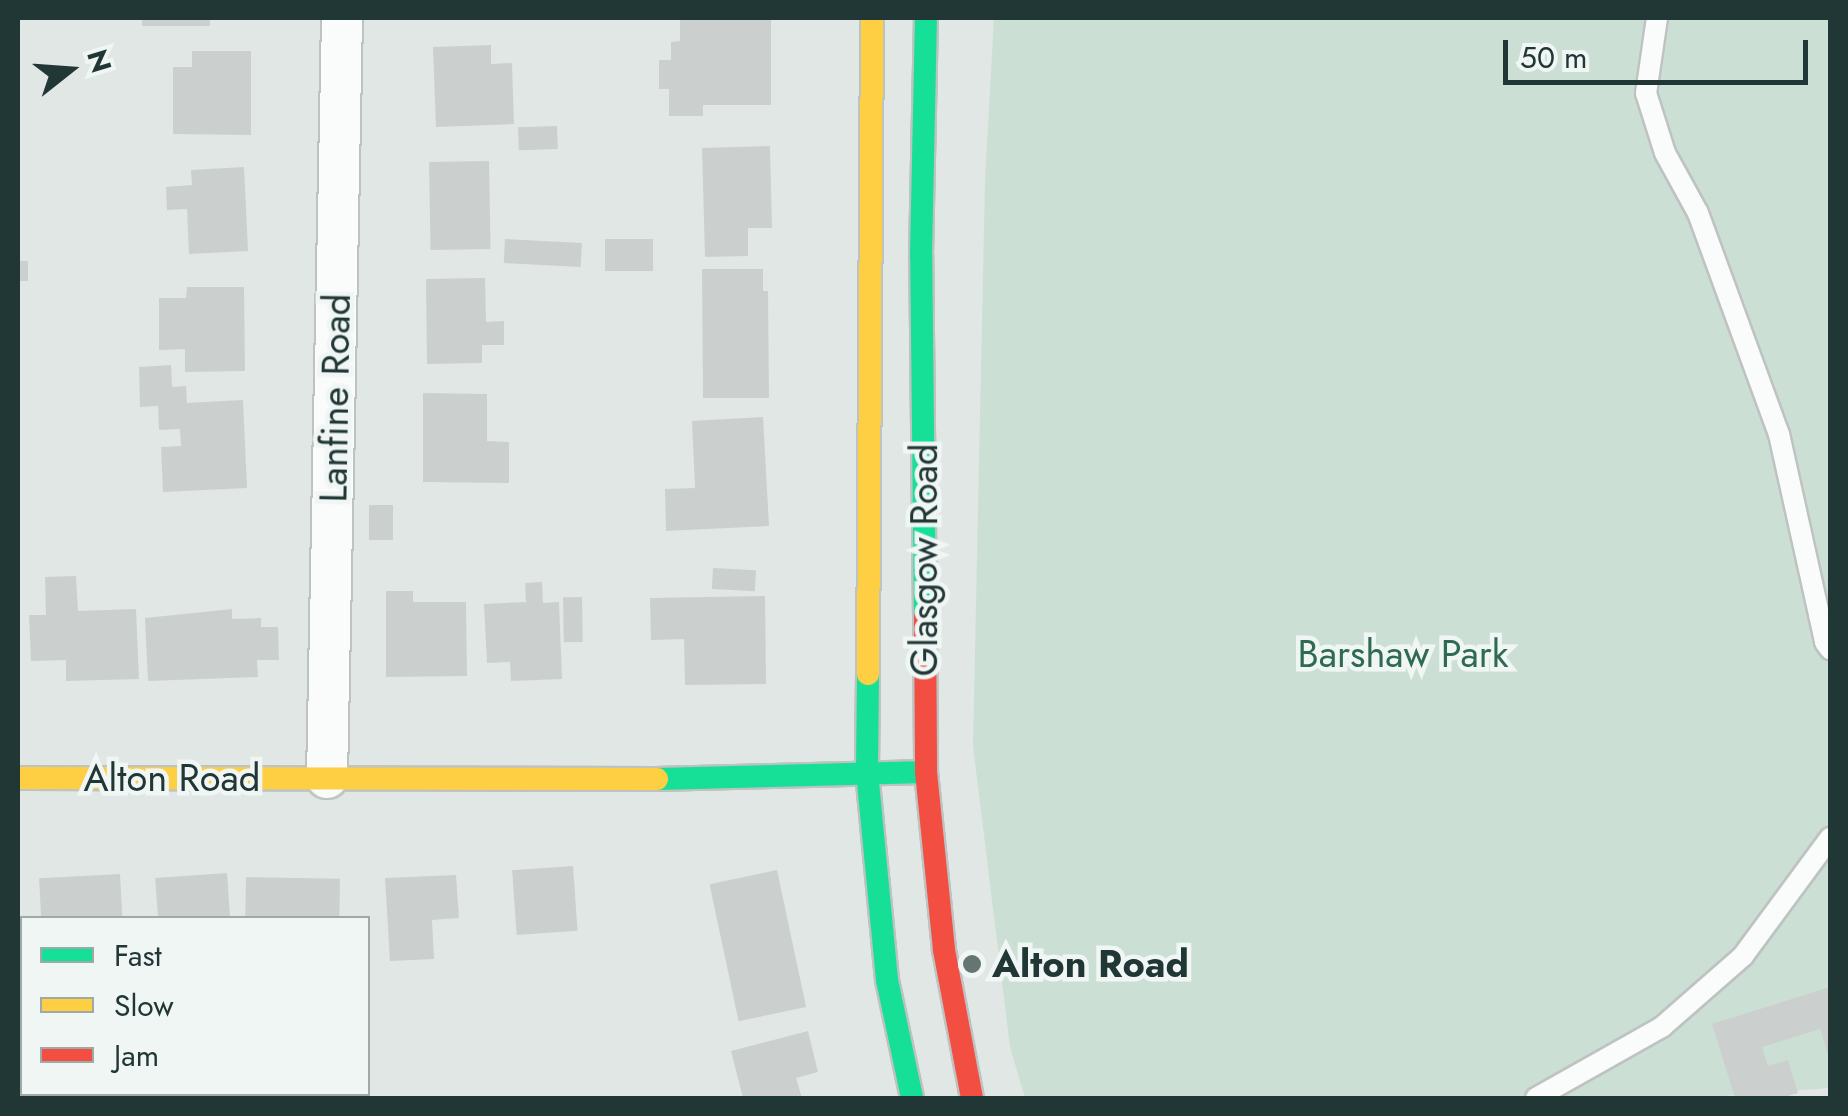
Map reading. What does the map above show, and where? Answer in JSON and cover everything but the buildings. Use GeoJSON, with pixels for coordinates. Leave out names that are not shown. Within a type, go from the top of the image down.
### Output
{"type":"FeatureCollection","features":[{"type":"Feature","properties":{"kind":"main road","name":"Glasgow Road"},"geometry":{"type":"LineString","coordinates":[[872,18],[866,772],[887,980],[912,1098]]}},
{"type":"Feature","properties":{"kind":"main road","name":"Glasgow Road"},"geometry":{"type":"LineString","coordinates":[[926,18],[922,256],[926,772],[944,950],[972,1098]]}},
{"type":"Feature","properties":{"kind":"main road","name":"Alton Road"},"geometry":{"type":"LineString","coordinates":[[18,778],[603,780],[926,772]]}},
{"type":"Feature","properties":{"kind":"street","name":"Lanfine Road"},"geometry":{"type":"LineString","coordinates":[[327,778],[342,18]]}},
{"type":"Feature","properties":{"kind":"lane"},"geometry":{"type":"LineString","coordinates":[[1657,18],[1646,93],[1672,169],[1698,213],[1779,434],[1824,642],[1830,649]]}},
{"type":"Feature","properties":{"kind":"lane"},"geometry":{"type":"LineString","coordinates":[[1536,1098],[1676,1016],[1743,956],[1830,838]]}},
{"type":"Feature","properties":{"kind":"green space","name":"Barshaw Park"},"geometry":{"type":"Polygon","coordinates":[[[994,18],[1830,18],[1830,1088],[1695,1098],[1025,1098],[1010,1047],[973,746],[985,181],[994,18]]]}},
{"type":"Feature","properties":{"kind":"traffic: fast"},"geometry":{"type":"LineString","coordinates":[[925,617],[921,255],[926,18]]}},
{"type":"Feature","properties":{"kind":"traffic: fast"},"geometry":{"type":"LineString","coordinates":[[868,674],[867,772],[887,980],[912,1098]]}},
{"type":"Feature","properties":{"kind":"traffic: fast"},"geometry":{"type":"LineString","coordinates":[[657,779],[926,772]]}},
{"type":"Feature","properties":{"kind":"traffic: slow"},"geometry":{"type":"LineString","coordinates":[[868,674],[872,18]]}},
{"type":"Feature","properties":{"kind":"traffic: slow"},"geometry":{"type":"LineString","coordinates":[[18,778],[657,779]]}},
{"type":"Feature","properties":{"kind":"traffic: jam"},"geometry":{"type":"LineString","coordinates":[[925,617],[926,772],[944,950],[972,1098]]}},
{"type":"Feature","properties":{"kind":"place","name":"Alton Road"},"geometry":{"type":"Point","coordinates":[972,964]}}]}
